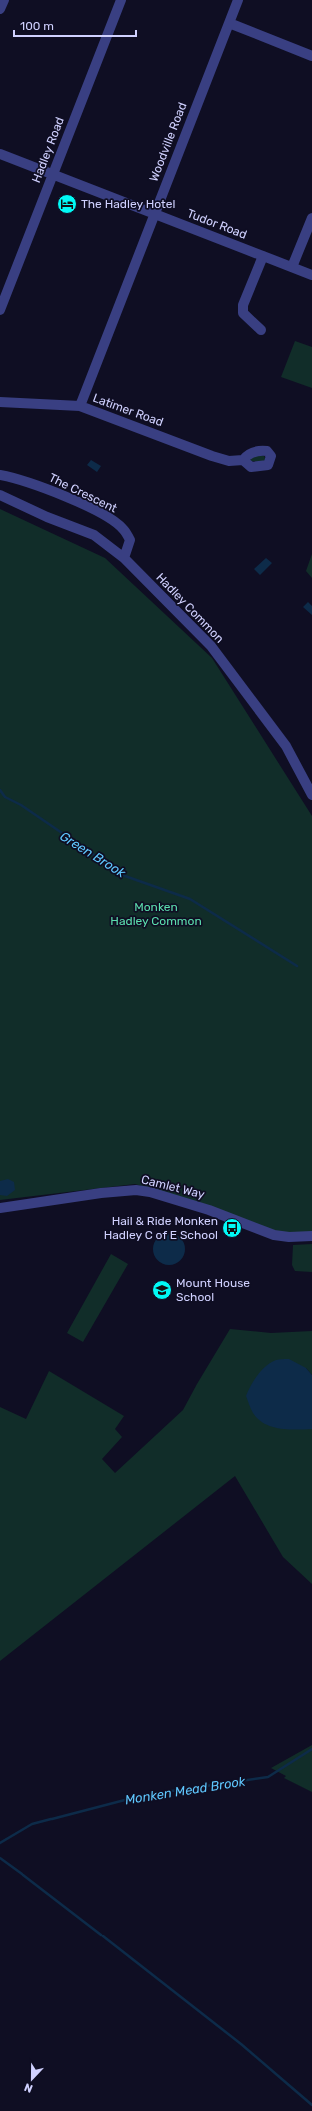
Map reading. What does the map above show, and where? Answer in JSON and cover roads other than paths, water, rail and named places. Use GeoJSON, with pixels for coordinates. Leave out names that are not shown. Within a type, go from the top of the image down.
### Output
{"type":"FeatureCollection","features":[{"type":"Feature","properties":{"kind":"street"},"geometry":{"type":"LineString","coordinates":[[0,9],[4,0]]}},
{"type":"Feature","properties":{"kind":"street","name":"Hadley Road"},"geometry":{"type":"LineString","coordinates":[[0,310],[121,0]]}},
{"type":"Feature","properties":{"kind":"street","name":"Woodville Road"},"geometry":{"type":"LineString","coordinates":[[80,406],[238,0]]}},
{"type":"Feature","properties":{"kind":"street"},"geometry":{"type":"LineString","coordinates":[[229,23],[312,56]]}},
{"type":"Feature","properties":{"kind":"street","name":"Tudor Road"},"geometry":{"type":"LineString","coordinates":[[0,154],[312,275]]}},
{"type":"Feature","properties":{"kind":"street"},"geometry":{"type":"LineString","coordinates":[[292,267],[312,218]]}},
{"type":"Feature","properties":{"kind":"street"},"geometry":{"type":"LineString","coordinates":[[260,330],[239,314],[263,256]]}},
{"type":"Feature","properties":{"kind":"street","name":"Latimer Road"},"geometry":{"type":"LineString","coordinates":[[0,402],[80,406],[212,456],[229,461],[243,460]]}},
{"type":"Feature","properties":{"kind":"street","name":"The Crescent"},"geometry":{"type":"LineString","coordinates":[[0,475],[41,486],[109,518],[123,529],[130,540],[124,558]]}},
{"type":"Feature","properties":{"kind":"street","name":"Hadley Common"},"geometry":{"type":"LineString","coordinates":[[0,495],[47,517],[94,534],[124,558],[211,646],[286,746],[312,795]]}},
{"type":"Feature","properties":{"kind":"street","name":"Camlet Way"},"geometry":{"type":"LineString","coordinates":[[0,1208],[108,1192],[136,1190],[150,1192],[209,1210],[274,1236],[312,1236]]}},
{"type":"Feature","properties":{"kind":"water"},"geometry":{"type":"Polygon","coordinates":[[[91,460],[101,466],[97,472],[87,465],[91,460]]]}},
{"type":"Feature","properties":{"kind":"water"},"geometry":{"type":"Polygon","coordinates":[[[266,558],[272,563],[260,575],[254,569],[266,558]]]}},
{"type":"Feature","properties":{"kind":"water"},"geometry":{"type":"Polygon","coordinates":[[[308,602],[312,606],[312,615],[303,607],[308,602]]]}},
{"type":"Feature","properties":{"kind":"water"},"geometry":{"type":"Polygon","coordinates":[[[8,1179],[14,1182],[15,1190],[7,1196],[0,1195],[0,1181],[8,1179]]]}},
{"type":"Feature","properties":{"kind":"water"},"geometry":{"type":"Polygon","coordinates":[[[166,1233],[172,1233],[181,1237],[185,1249],[181,1261],[172,1265],[166,1265],[157,1261],[153,1252],[153,1246],[157,1237],[166,1233]]]}},
{"type":"Feature","properties":{"kind":"water"},"geometry":{"type":"Polygon","coordinates":[[[289,1359],[306,1368],[312,1375],[312,1429],[296,1430],[272,1427],[265,1424],[253,1413],[246,1396],[254,1380],[266,1366],[276,1360],[289,1359]]]}},
{"type":"Feature","properties":{"kind":"waterway","name":"Green Brook"},"geometry":{"type":"LineString","coordinates":[[0,790],[5,797],[21,805],[125,876],[190,899],[297,966]]}},
{"type":"Feature","properties":{"kind":"waterway","name":"Monken Mead Brook"},"geometry":{"type":"LineString","coordinates":[[52,1819],[144,1795],[268,1777],[312,1749]]}},
{"type":"Feature","properties":{"kind":"waterway","name":"Monken Mead Brook"},"geometry":{"type":"LineString","coordinates":[[0,1843],[32,1824],[51,1819]]}},
{"type":"Feature","properties":{"kind":"waterway","name":"Monken Mead Brook"},"geometry":{"type":"LineString","coordinates":[[0,1858],[22,1874]]}},
{"type":"Feature","properties":{"kind":"waterway","name":"Monken Mead Brook"},"geometry":{"type":"LineString","coordinates":[[23,1875],[101,1935]]}},
{"type":"Feature","properties":{"kind":"waterway","name":"Monken Mead Brook"},"geometry":{"type":"LineString","coordinates":[[103,1936],[241,2044],[312,2105]]}},
{"type":"Feature","properties":{"kind":"place","name":"The Hadley Hotel"},"geometry":{"type":"Point","coordinates":[67,204]}},
{"type":"Feature","properties":{"kind":"place","name":"Hail & Ride Monken Hadley C of E School"},"geometry":{"type":"Point","coordinates":[232,1228]}},
{"type":"Feature","properties":{"kind":"place","name":"Mount House School"},"geometry":{"type":"Point","coordinates":[162,1290]}},
{"type":"Feature","properties":{"kind":"park label","name":"Monken Hadley Common"},"geometry":{"type":"Point","coordinates":[156,914]}}]}
